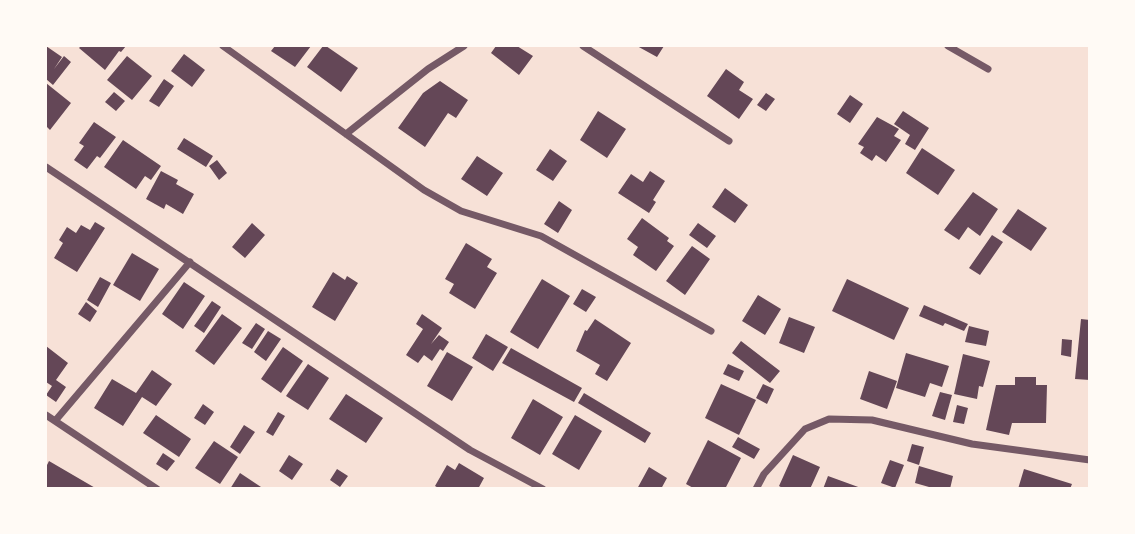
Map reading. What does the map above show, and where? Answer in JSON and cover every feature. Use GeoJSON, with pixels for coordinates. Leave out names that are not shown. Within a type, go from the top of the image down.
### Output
{"type":"FeatureCollection","features":[{"type":"Feature","properties":{"kind":"street"},"geometry":{"type":"LineString","coordinates":[[223,46],[424,190],[461,211],[541,236],[711,331]]}},
{"type":"Feature","properties":{"kind":"street"},"geometry":{"type":"LineString","coordinates":[[346,134],[428,69],[464,46]]}},
{"type":"Feature","properties":{"kind":"street"},"geometry":{"type":"LineString","coordinates":[[583,46],[730,141]]}},
{"type":"Feature","properties":{"kind":"street"},"geometry":{"type":"LineString","coordinates":[[948,46],[988,69]]}},
{"type":"Feature","properties":{"kind":"street"},"geometry":{"type":"LineString","coordinates":[[46,167],[470,450],[542,488]]}},
{"type":"Feature","properties":{"kind":"street"},"geometry":{"type":"LineString","coordinates":[[55,421],[190,262]]}},
{"type":"Feature","properties":{"kind":"street"},"geometry":{"type":"LineString","coordinates":[[46,415],[157,488]]}},
{"type":"Feature","properties":{"kind":"street"},"geometry":{"type":"LineString","coordinates":[[756,488],[764,474],[805,429],[829,419],[872,420],[972,444],[1090,460]]}},
{"type":"Feature","properties":{"kind":"building"},"geometry":{"type":"Polygon","coordinates":[[[46,46],[62,57],[54,69],[64,56],[71,62],[53,85],[46,79],[46,46]]]}},
{"type":"Feature","properties":{"kind":"building"},"geometry":{"type":"Polygon","coordinates":[[[126,46],[105,70],[79,48],[126,46]]]}},
{"type":"Feature","properties":{"kind":"building"},"geometry":{"type":"Polygon","coordinates":[[[275,46],[311,46],[295,67],[271,51],[275,46]]]}},
{"type":"Feature","properties":{"kind":"building"},"geometry":{"type":"Polygon","coordinates":[[[323,46],[358,68],[341,92],[307,67],[323,46]]]}},
{"type":"Feature","properties":{"kind":"building"},"geometry":{"type":"Polygon","coordinates":[[[496,46],[517,46],[533,56],[519,75],[491,53],[496,46]]]}},
{"type":"Feature","properties":{"kind":"building"},"geometry":{"type":"Polygon","coordinates":[[[637,46],[664,46],[657,57],[637,46]]]}},
{"type":"Feature","properties":{"kind":"building"},"geometry":{"type":"Polygon","coordinates":[[[184,54],[205,70],[192,87],[171,71],[184,54]]]}},
{"type":"Feature","properties":{"kind":"building"},"geometry":{"type":"Polygon","coordinates":[[[127,56],[152,76],[132,100],[107,80],[127,56]]]}},
{"type":"Feature","properties":{"kind":"building"},"geometry":{"type":"Polygon","coordinates":[[[726,69],[744,82],[739,90],[753,99],[739,119],[707,96],[726,69]]]}},
{"type":"Feature","properties":{"kind":"building"},"geometry":{"type":"Polygon","coordinates":[[[164,79],[174,86],[159,107],[149,101],[164,79]]]}},
{"type":"Feature","properties":{"kind":"building"},"geometry":{"type":"Polygon","coordinates":[[[440,81],[468,100],[456,118],[448,113],[425,147],[398,128],[423,93],[440,81]]]}},
{"type":"Feature","properties":{"kind":"building"},"geometry":{"type":"Polygon","coordinates":[[[46,83],[71,103],[50,130],[46,126],[46,83]]]}},
{"type":"Feature","properties":{"kind":"building"},"geometry":{"type":"Polygon","coordinates":[[[114,92],[125,101],[116,111],[105,102],[114,92]]]}},
{"type":"Feature","properties":{"kind":"building"},"geometry":{"type":"Polygon","coordinates":[[[766,93],[775,99],[766,111],[757,105],[766,93]]]}},
{"type":"Feature","properties":{"kind":"building"},"geometry":{"type":"Polygon","coordinates":[[[850,95],[863,104],[850,123],[837,114],[850,95]]]}},
{"type":"Feature","properties":{"kind":"building"},"geometry":{"type":"Polygon","coordinates":[[[598,111],[626,129],[607,158],[580,140],[598,111]]]}},
{"type":"Feature","properties":{"kind":"building"},"geometry":{"type":"Polygon","coordinates":[[[903,111],[929,128],[915,150],[905,144],[910,135],[894,124],[903,111]]]}},
{"type":"Feature","properties":{"kind":"building"},"geometry":{"type":"Polygon","coordinates":[[[877,117],[899,129],[894,136],[901,140],[886,162],[876,155],[872,161],[860,153],[864,147],[858,144],[877,117]]]}},
{"type":"Feature","properties":{"kind":"building"},"geometry":{"type":"Polygon","coordinates":[[[94,122],[116,137],[100,158],[97,156],[87,169],[74,160],[84,146],[79,143],[94,122]]]}},
{"type":"Feature","properties":{"kind":"building"},"geometry":{"type":"Polygon","coordinates":[[[184,138],[213,156],[206,167],[177,149],[184,138]]]}},
{"type":"Feature","properties":{"kind":"building"},"geometry":{"type":"Polygon","coordinates":[[[123,140],[161,166],[151,180],[145,176],[136,189],[104,167],[123,140]]]}},
{"type":"Feature","properties":{"kind":"building"},"geometry":{"type":"Polygon","coordinates":[[[922,148],[955,170],[938,195],[906,173],[922,148]]]}},
{"type":"Feature","properties":{"kind":"building"},"geometry":{"type":"Polygon","coordinates":[[[550,149],[567,161],[553,181],[536,170],[550,149]]]}},
{"type":"Feature","properties":{"kind":"building"},"geometry":{"type":"Polygon","coordinates":[[[477,156],[503,173],[487,196],[461,179],[477,156]]]}},
{"type":"Feature","properties":{"kind":"building"},"geometry":{"type":"Polygon","coordinates":[[[217,160],[227,173],[219,180],[209,166],[217,160]]]}},
{"type":"Feature","properties":{"kind":"building"},"geometry":{"type":"Polygon","coordinates":[[[161,171],[178,180],[176,184],[194,194],[183,214],[166,204],[164,209],[146,199],[161,171]]]}},
{"type":"Feature","properties":{"kind":"building"},"geometry":{"type":"Polygon","coordinates":[[[650,171],[665,181],[653,200],[656,202],[649,213],[618,193],[631,174],[643,182],[650,171]]]}},
{"type":"Feature","properties":{"kind":"building"},"geometry":{"type":"Polygon","coordinates":[[[725,188],[748,205],[735,223],[712,207],[725,188]]]}},
{"type":"Feature","properties":{"kind":"building"},"geometry":{"type":"Polygon","coordinates":[[[973,192],[998,209],[980,236],[968,227],[959,240],[944,230],[973,192]]]}},
{"type":"Feature","properties":{"kind":"building"},"geometry":{"type":"Polygon","coordinates":[[[559,201],[572,210],[558,233],[544,224],[559,201]]]}},
{"type":"Feature","properties":{"kind":"building"},"geometry":{"type":"Polygon","coordinates":[[[1018,209],[1047,228],[1031,251],[1002,232],[1018,209]]]}},
{"type":"Feature","properties":{"kind":"building"},"geometry":{"type":"Polygon","coordinates":[[[642,218],[669,238],[667,241],[674,246],[656,271],[633,255],[638,247],[627,239],[642,218]]]}},
{"type":"Feature","properties":{"kind":"building"},"geometry":{"type":"Polygon","coordinates":[[[95,222],[105,228],[77,272],[54,258],[63,243],[59,240],[67,227],[76,233],[81,225],[90,230],[95,222]]]}},
{"type":"Feature","properties":{"kind":"building"},"geometry":{"type":"Polygon","coordinates":[[[252,223],[265,235],[245,258],[232,247],[252,223]]]}},
{"type":"Feature","properties":{"kind":"building"},"geometry":{"type":"Polygon","coordinates":[[[698,223],[716,236],[707,248],[689,235],[698,223]]]}},
{"type":"Feature","properties":{"kind":"building"},"geometry":{"type":"Polygon","coordinates":[[[992,235],[1003,242],[980,275],[969,268],[992,235]]]}},
{"type":"Feature","properties":{"kind":"building"},"geometry":{"type":"Polygon","coordinates":[[[466,243],[492,259],[487,267],[497,273],[475,309],[449,293],[454,284],[445,279],[466,243]]]}},
{"type":"Feature","properties":{"kind":"building"},"geometry":{"type":"Polygon","coordinates":[[[692,246],[710,259],[685,295],[666,281],[692,246]]]}},
{"type":"Feature","properties":{"kind":"building"},"geometry":{"type":"Polygon","coordinates":[[[132,253],[159,269],[140,301],[113,285],[132,253]]]}},
{"type":"Feature","properties":{"kind":"building"},"geometry":{"type":"Polygon","coordinates":[[[333,272],[345,280],[347,276],[358,283],[335,321],[312,307],[333,272]]]}},
{"type":"Feature","properties":{"kind":"building"},"geometry":{"type":"Polygon","coordinates":[[[100,277],[111,283],[98,307],[87,300],[100,277]]]}},
{"type":"Feature","properties":{"kind":"building"},"geometry":{"type":"Polygon","coordinates":[[[542,279],[570,296],[538,349],[510,332],[542,279]]]}},
{"type":"Feature","properties":{"kind":"building"},"geometry":{"type":"Polygon","coordinates":[[[847,279],[909,308],[894,340],[832,311],[847,279]]]}},
{"type":"Feature","properties":{"kind":"building"},"geometry":{"type":"Polygon","coordinates":[[[184,282],[205,296],[183,329],[162,314],[184,282]]]}},
{"type":"Feature","properties":{"kind":"building"},"geometry":{"type":"Polygon","coordinates":[[[582,289],[596,297],[586,312],[573,304],[582,289]]]}},
{"type":"Feature","properties":{"kind":"building"},"geometry":{"type":"Polygon","coordinates":[[[758,295],[781,309],[765,335],[742,321],[758,295]]]}},
{"type":"Feature","properties":{"kind":"building"},"geometry":{"type":"Polygon","coordinates":[[[212,301],[221,307],[204,333],[194,326],[212,301]]]}},
{"type":"Feature","properties":{"kind":"building"},"geometry":{"type":"Polygon","coordinates":[[[86,302],[97,311],[90,322],[78,314],[86,302]]]}},
{"type":"Feature","properties":{"kind":"building"},"geometry":{"type":"Polygon","coordinates":[[[924,305],[968,324],[964,331],[919,316],[924,305]]]}},
{"type":"Feature","properties":{"kind":"building"},"geometry":{"type":"Polygon","coordinates":[[[222,314],[242,328],[214,365],[195,351],[222,314]]]}},
{"type":"Feature","properties":{"kind":"building"},"geometry":{"type":"Polygon","coordinates":[[[422,314],[442,328],[431,344],[439,335],[449,342],[432,361],[424,355],[418,363],[406,355],[423,329],[416,324],[422,314]]]}},
{"type":"Feature","properties":{"kind":"building"},"geometry":{"type":"Polygon","coordinates":[[[789,317],[815,327],[804,353],[779,343],[789,317]]]}},
{"type":"Feature","properties":{"kind":"building"},"geometry":{"type":"Polygon","coordinates":[[[595,319],[631,343],[607,381],[595,374],[600,365],[576,351],[585,330],[587,331],[595,319]]]}},
{"type":"Feature","properties":{"kind":"building"},"geometry":{"type":"Polygon","coordinates":[[[1081,319],[1090,320],[1090,380],[1075,379],[1081,319]]]}},
{"type":"Feature","properties":{"kind":"building"},"geometry":{"type":"Polygon","coordinates":[[[256,323],[265,329],[252,349],[242,343],[256,323]]]}},
{"type":"Feature","properties":{"kind":"building"},"geometry":{"type":"Polygon","coordinates":[[[969,326],[989,331],[986,346],[965,342],[969,326]]]}},
{"type":"Feature","properties":{"kind":"building"},"geometry":{"type":"Polygon","coordinates":[[[268,331],[281,339],[266,361],[254,352],[268,331]]]}},
{"type":"Feature","properties":{"kind":"building"},"geometry":{"type":"Polygon","coordinates":[[[486,334],[508,347],[493,371],[472,358],[486,334]]]}},
{"type":"Feature","properties":{"kind":"building"},"geometry":{"type":"Polygon","coordinates":[[[1062,339],[1072,340],[1071,357],[1061,355],[1062,339]]]}},
{"type":"Feature","properties":{"kind":"building"},"geometry":{"type":"Polygon","coordinates":[[[741,341],[780,371],[770,383],[732,353],[741,341]]]}},
{"type":"Feature","properties":{"kind":"building"},"geometry":{"type":"Polygon","coordinates":[[[46,346],[68,363],[56,380],[66,387],[56,402],[46,395],[52,386],[46,382],[46,346]]]}},
{"type":"Feature","properties":{"kind":"building"},"geometry":{"type":"Polygon","coordinates":[[[283,347],[303,361],[281,393],[261,379],[283,347]]]}},
{"type":"Feature","properties":{"kind":"building"},"geometry":{"type":"Polygon","coordinates":[[[511,348],[582,388],[574,402],[502,363],[511,348]]]}},
{"type":"Feature","properties":{"kind":"building"},"geometry":{"type":"Polygon","coordinates":[[[447,352],[473,367],[452,401],[427,386],[447,352]]]}},
{"type":"Feature","properties":{"kind":"building"},"geometry":{"type":"Polygon","coordinates":[[[906,353],[949,366],[942,387],[930,383],[925,397],[896,388],[906,353]]]}},
{"type":"Feature","properties":{"kind":"building"},"geometry":{"type":"Polygon","coordinates":[[[963,354],[990,361],[983,387],[979,386],[977,399],[954,394],[963,354]]]}},
{"type":"Feature","properties":{"kind":"building"},"geometry":{"type":"Polygon","coordinates":[[[308,364],[329,378],[308,410],[286,396],[308,364]]]}},
{"type":"Feature","properties":{"kind":"building"},"geometry":{"type":"Polygon","coordinates":[[[728,364],[744,371],[739,381],[723,374],[728,364]]]}},
{"type":"Feature","properties":{"kind":"building"},"geometry":{"type":"Polygon","coordinates":[[[152,370],[172,384],[156,406],[142,397],[123,426],[94,408],[112,379],[136,393],[152,370]]]}},
{"type":"Feature","properties":{"kind":"building"},"geometry":{"type":"Polygon","coordinates":[[[869,371],[897,381],[887,409],[860,399],[869,371]]]}},
{"type":"Feature","properties":{"kind":"building"},"geometry":{"type":"Polygon","coordinates":[[[1015,377],[1036,377],[1036,385],[1047,385],[1046,423],[1012,423],[1009,435],[986,430],[996,385],[1015,385],[1015,377]]]}},
{"type":"Feature","properties":{"kind":"building"},"geometry":{"type":"Polygon","coordinates":[[[721,384],[756,400],[739,435],[705,418],[721,384]]]}},
{"type":"Feature","properties":{"kind":"building"},"geometry":{"type":"Polygon","coordinates":[[[763,384],[774,389],[767,404],[756,398],[763,384]]]}},
{"type":"Feature","properties":{"kind":"building"},"geometry":{"type":"Polygon","coordinates":[[[940,392],[952,395],[945,420],[932,416],[940,392]]]}},
{"type":"Feature","properties":{"kind":"building"},"geometry":{"type":"Polygon","coordinates":[[[584,393],[651,433],[645,443],[578,403],[584,393]]]}},
{"type":"Feature","properties":{"kind":"building"},"geometry":{"type":"Polygon","coordinates":[[[346,394],[383,418],[366,443],[329,419],[346,394]]]}},
{"type":"Feature","properties":{"kind":"building"},"geometry":{"type":"Polygon","coordinates":[[[533,399],[563,417],[540,455],[511,438],[533,399]]]}},
{"type":"Feature","properties":{"kind":"building"},"geometry":{"type":"Polygon","coordinates":[[[203,404],[214,412],[205,425],[194,418],[203,404]]]}},
{"type":"Feature","properties":{"kind":"building"},"geometry":{"type":"Polygon","coordinates":[[[957,405],[968,408],[964,424],[953,422],[957,405]]]}},
{"type":"Feature","properties":{"kind":"building"},"geometry":{"type":"Polygon","coordinates":[[[278,412],[285,416],[273,436],[266,432],[278,412]]]}},
{"type":"Feature","properties":{"kind":"building"},"geometry":{"type":"Polygon","coordinates":[[[156,415],[191,439],[179,457],[143,433],[156,415]]]}},
{"type":"Feature","properties":{"kind":"building"},"geometry":{"type":"Polygon","coordinates":[[[575,415],[602,431],[579,470],[552,454],[575,415]]]}},
{"type":"Feature","properties":{"kind":"building"},"geometry":{"type":"Polygon","coordinates":[[[244,425],[255,432],[240,454],[230,447],[244,425]]]}},
{"type":"Feature","properties":{"kind":"building"},"geometry":{"type":"Polygon","coordinates":[[[738,437],[760,449],[754,459],[732,447],[738,437]]]}},
{"type":"Feature","properties":{"kind":"building"},"geometry":{"type":"Polygon","coordinates":[[[708,440],[741,458],[725,489],[695,489],[686,484],[708,440]]]}},
{"type":"Feature","properties":{"kind":"building"},"geometry":{"type":"Polygon","coordinates":[[[214,441],[238,457],[220,484],[195,468],[214,441]]]}},
{"type":"Feature","properties":{"kind":"building"},"geometry":{"type":"Polygon","coordinates":[[[912,444],[924,447],[919,465],[907,461],[912,444]]]}},
{"type":"Feature","properties":{"kind":"building"},"geometry":{"type":"Polygon","coordinates":[[[163,453],[175,461],[167,471],[156,464],[163,453]]]}},
{"type":"Feature","properties":{"kind":"building"},"geometry":{"type":"Polygon","coordinates":[[[289,455],[303,464],[292,480],[279,471],[289,455]]]}},
{"type":"Feature","properties":{"kind":"building"},"geometry":{"type":"Polygon","coordinates":[[[793,455],[820,467],[810,489],[784,489],[779,486],[793,455]]]}},
{"type":"Feature","properties":{"kind":"building"},"geometry":{"type":"Polygon","coordinates":[[[890,460],[904,465],[895,488],[881,483],[890,460]]]}},
{"type":"Feature","properties":{"kind":"building"},"geometry":{"type":"Polygon","coordinates":[[[49,461],[97,489],[46,489],[46,467],[49,461]]]}},
{"type":"Feature","properties":{"kind":"building"},"geometry":{"type":"Polygon","coordinates":[[[459,463],[484,478],[478,489],[440,489],[435,486],[447,465],[455,470],[459,463]]]}},
{"type":"Feature","properties":{"kind":"building"},"geometry":{"type":"Polygon","coordinates":[[[919,466],[953,476],[950,489],[936,489],[915,483],[919,466]]]}},
{"type":"Feature","properties":{"kind":"building"},"geometry":{"type":"Polygon","coordinates":[[[649,467],[667,478],[661,489],[637,489],[649,467]]]}},
{"type":"Feature","properties":{"kind":"building"},"geometry":{"type":"Polygon","coordinates":[[[337,469],[348,476],[340,487],[330,480],[337,469]]]}},
{"type":"Feature","properties":{"kind":"building"},"geometry":{"type":"Polygon","coordinates":[[[1024,469],[1072,484],[1070,489],[1018,489],[1024,469]]]}},
{"type":"Feature","properties":{"kind":"building"},"geometry":{"type":"Polygon","coordinates":[[[240,473],[264,489],[230,489],[240,473]]]}},
{"type":"Feature","properties":{"kind":"building"},"geometry":{"type":"Polygon","coordinates":[[[828,476],[861,488],[861,489],[823,489],[828,476]]]}}]}
